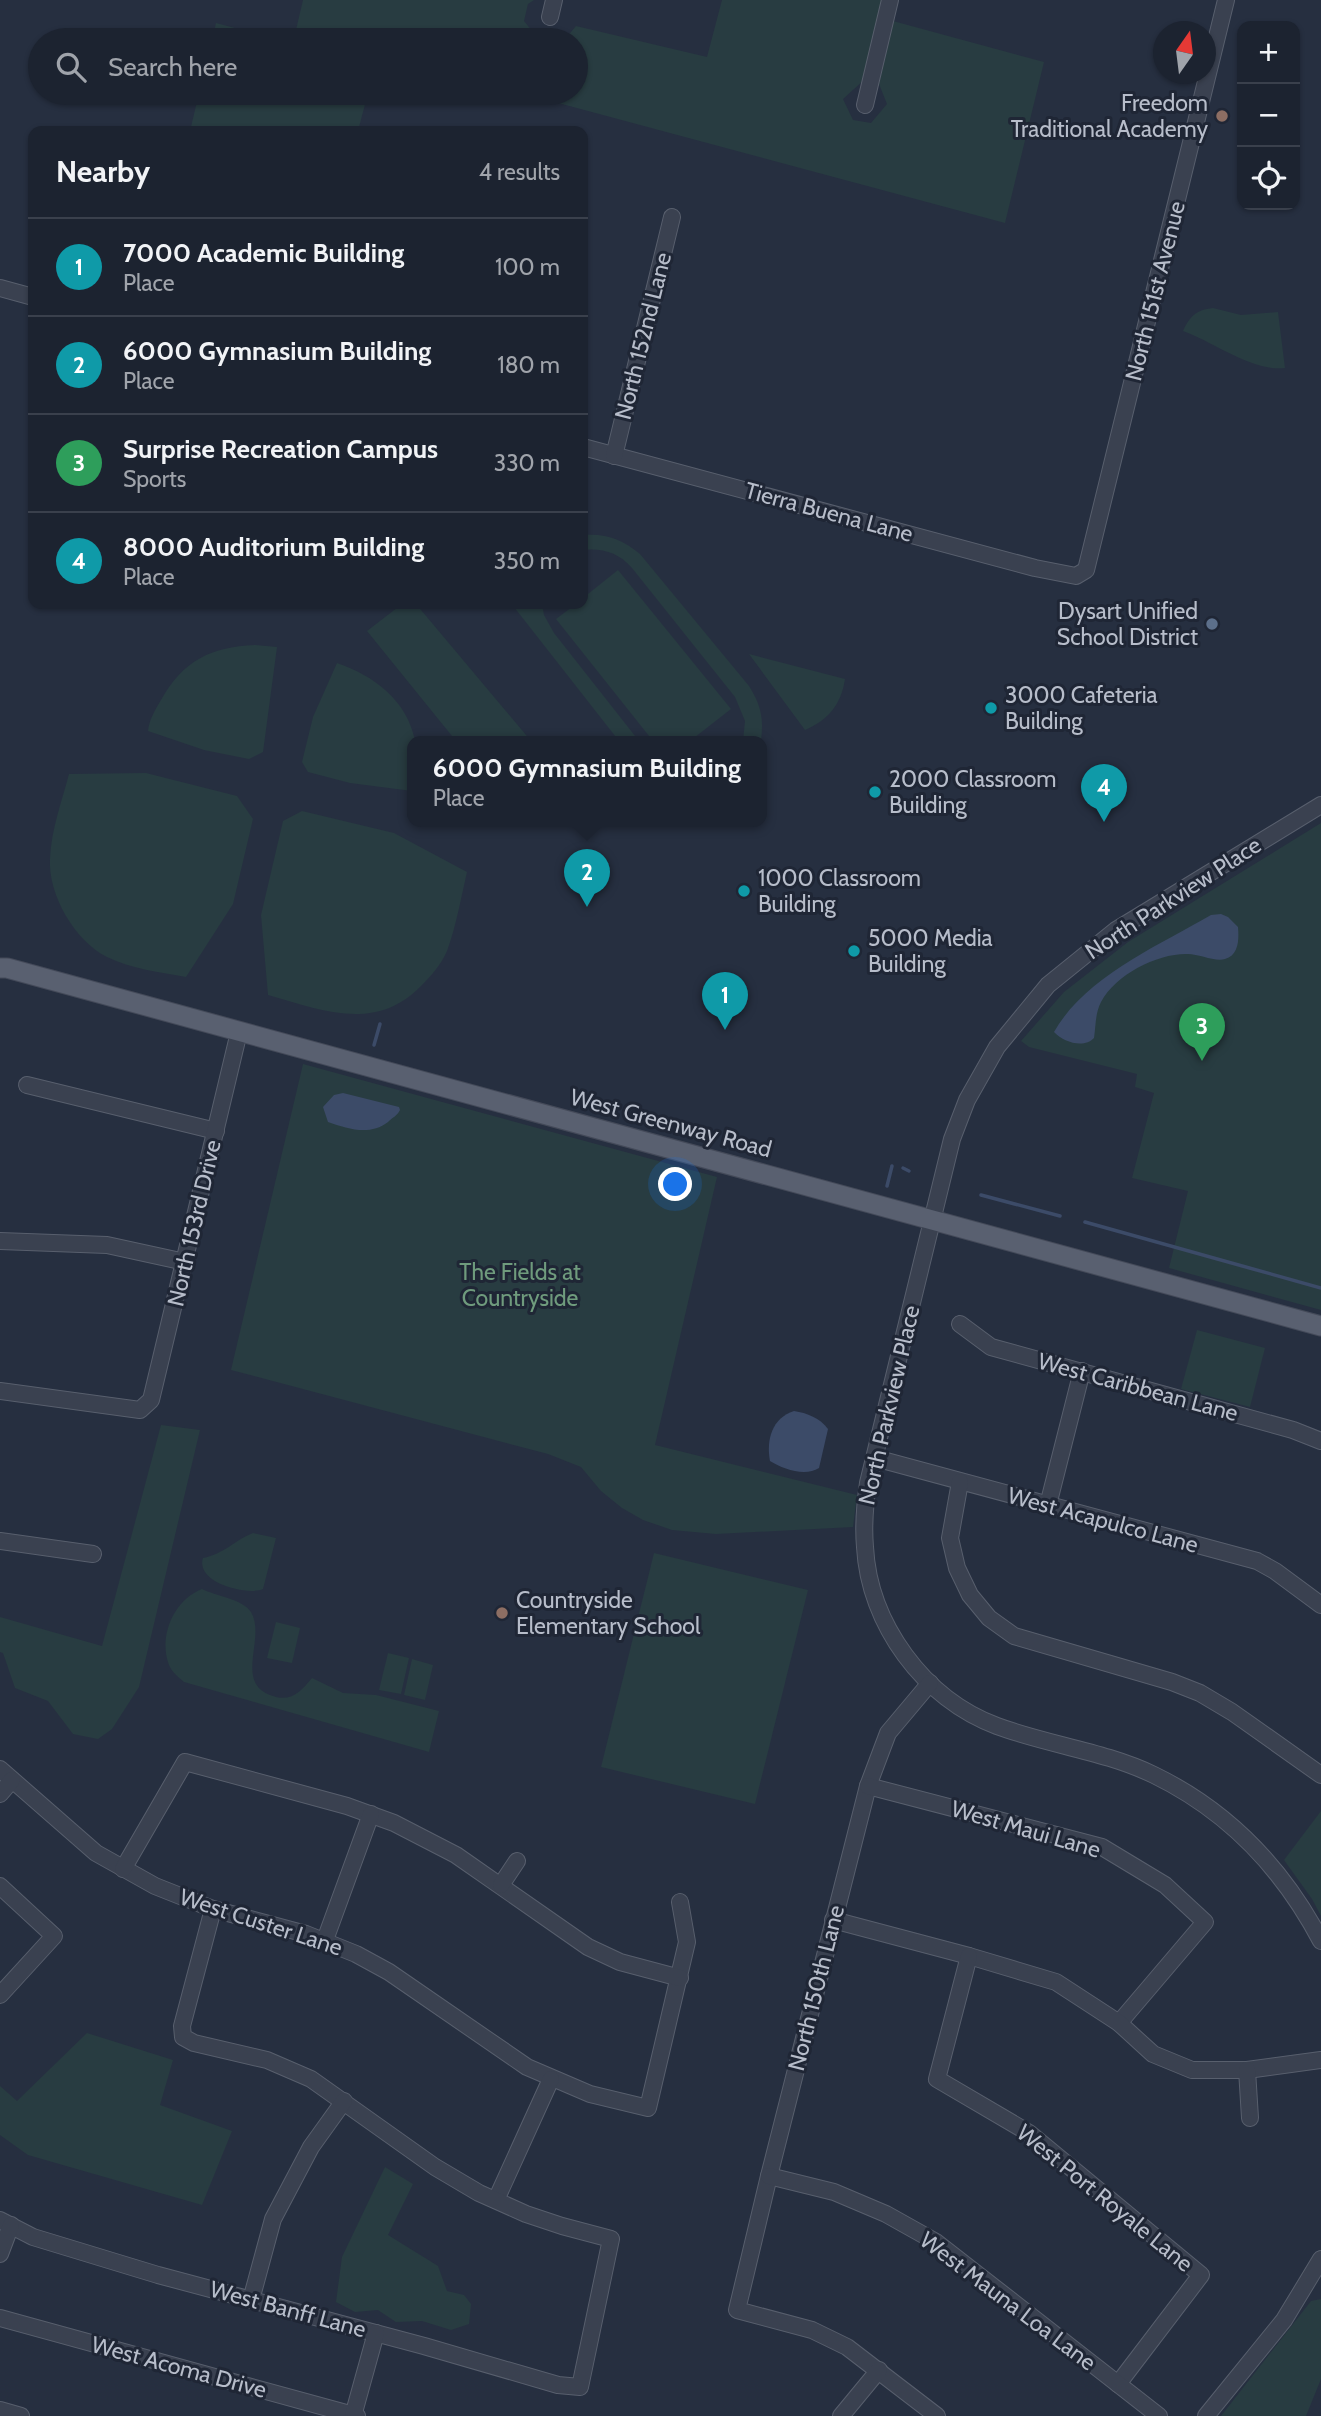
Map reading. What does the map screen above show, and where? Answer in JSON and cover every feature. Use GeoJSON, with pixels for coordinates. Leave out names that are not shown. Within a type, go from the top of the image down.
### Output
{"type":"FeatureCollection","features":[{"type":"Feature","properties":{"kind":"main road","name":"West Greenway Road"},"geometry":{"type":"LineString","coordinates":[[2,966],[1321,1326]]}},
{"type":"Feature","properties":{"kind":"street"},"geometry":{"type":"LineString","coordinates":[[550,17],[554,0]]}},
{"type":"Feature","properties":{"kind":"street"},"geometry":{"type":"LineString","coordinates":[[866,105],[890,0]]}},
{"type":"Feature","properties":{"kind":"street","name":"North 151st Avenue"},"geometry":{"type":"LineString","coordinates":[[1076,576],[1086,570],[1092,553],[1226,0]]}},
{"type":"Feature","properties":{"kind":"street","name":"North 152nd Lane"},"geometry":{"type":"LineString","coordinates":[[614,456],[672,217]]}},
{"type":"Feature","properties":{"kind":"street"},"geometry":{"type":"LineString","coordinates":[[0,288],[28,296]]}},
{"type":"Feature","properties":{"kind":"street","name":"Tierra Buena Lane"},"geometry":{"type":"LineString","coordinates":[[588,448],[1035,568],[1076,576]]}},
{"type":"Feature","properties":{"kind":"street","name":"North Parkview Place"},"geometry":{"type":"LineString","coordinates":[[1321,805],[1116,930],[1046,987],[997,1047],[967,1100],[952,1139],[864,1513],[864,1546],[869,1577],[877,1602],[889,1629],[908,1659],[929,1683],[950,1700],[995,1725],[1134,1767],[1195,1799],[1240,1833],[1273,1866],[1300,1903],[1321,1941]]}},
{"type":"Feature","properties":{"kind":"street","name":"North 153rd Drive"},"geometry":{"type":"LineString","coordinates":[[0,1391],[140,1410],[151,1400],[239,1032]]}},
{"type":"Feature","properties":{"kind":"street"},"geometry":{"type":"LineString","coordinates":[[27,1085],[216,1131]]}},
{"type":"Feature","properties":{"kind":"street"},"geometry":{"type":"LineString","coordinates":[[0,1241],[107,1245],[185,1262]]}},
{"type":"Feature","properties":{"kind":"street","name":"West Caribbean Lane"},"geometry":{"type":"LineString","coordinates":[[960,1324],[991,1347],[1293,1430],[1321,1441]]}},
{"type":"Feature","properties":{"kind":"street"},"geometry":{"type":"LineString","coordinates":[[1048,1505],[1082,1371]]}},
{"type":"Feature","properties":{"kind":"street","name":"West Acapulco Lane"},"geometry":{"type":"LineString","coordinates":[[875,1458],[1257,1562],[1275,1571],[1321,1605]]}},
{"type":"Feature","properties":{"kind":"street"},"geometry":{"type":"LineString","coordinates":[[960,1482],[950,1538],[957,1568],[970,1595],[989,1618],[1014,1636],[1172,1682],[1200,1693],[1232,1712],[1321,1775]]}},
{"type":"Feature","properties":{"kind":"street"},"geometry":{"type":"LineString","coordinates":[[0,1541],[93,1554]]}},
{"type":"Feature","properties":{"kind":"street","name":"North 150th Lane"},"geometry":{"type":"LineString","coordinates":[[879,2370],[847,2347],[812,2330],[737,2310],[867,1786],[888,1732],[929,1683]]}},
{"type":"Feature","properties":{"kind":"street"},"geometry":{"type":"LineString","coordinates":[[123,1869],[185,1762],[371,1814],[456,1855],[588,1947],[620,1962],[680,1978],[688,1941],[680,1902]]}},
{"type":"Feature","properties":{"kind":"street"},"geometry":{"type":"LineString","coordinates":[[0,1794],[6,1775]]}},
{"type":"Feature","properties":{"kind":"street","name":"West Custer Lane"},"geometry":{"type":"LineString","coordinates":[[6,1775],[96,1853],[123,1869],[172,1894],[213,1909],[325,1940],[389,1972],[514,2060],[551,2079],[590,2094],[648,2108],[680,1978]]}},
{"type":"Feature","properties":{"kind":"street","name":"West Maui Lane"},"geometry":{"type":"LineString","coordinates":[[867,1786],[1102,1847],[1166,1885],[1205,1922],[1119,2023]]}},
{"type":"Feature","properties":{"kind":"street"},"geometry":{"type":"LineString","coordinates":[[325,1940],[371,1814]]}},
{"type":"Feature","properties":{"kind":"street"},"geometry":{"type":"LineString","coordinates":[[501,1885],[517,1861]]}},
{"type":"Feature","properties":{"kind":"street"},"geometry":{"type":"LineString","coordinates":[[0,1886],[54,1936],[0,1995]]}},
{"type":"Feature","properties":{"kind":"street"},"geometry":{"type":"LineString","coordinates":[[213,1909],[182,2026],[183,2038],[267,2060],[311,2079],[435,2167],[496,2200],[551,2079]]}},
{"type":"Feature","properties":{"kind":"street"},"geometry":{"type":"LineString","coordinates":[[833,1920],[1056,1982],[1119,2023],[1153,2054],[1192,2070],[1247,2070],[1321,2060]]}},
{"type":"Feature","properties":{"kind":"street","name":"West Port Royale Lane"},"geometry":{"type":"LineString","coordinates":[[969,1956],[937,2079],[1029,2133],[1201,2275],[1118,2384]]}},
{"type":"Feature","properties":{"kind":"street"},"geometry":{"type":"LineString","coordinates":[[1247,2070],[1250,2118]]}},
{"type":"Feature","properties":{"kind":"street"},"geometry":{"type":"LineString","coordinates":[[251,2300],[273,2219],[311,2147],[344,2101]]}},
{"type":"Feature","properties":{"kind":"street","name":"West Mauna Loa Lane"},"geometry":{"type":"LineString","coordinates":[[769,2176],[834,2192],[886,2214],[936,2242],[1159,2416]]}},
{"type":"Feature","properties":{"kind":"street","name":"West Banff Lane"},"geometry":{"type":"LineString","coordinates":[[6,2223],[33,2236],[158,2275],[558,2385],[580,2387],[611,2239],[562,2226],[496,2200]]}},
{"type":"Feature","properties":{"kind":"street"},"geometry":{"type":"LineString","coordinates":[[0,2254],[6,2223]]}},
{"type":"Feature","properties":{"kind":"street"},"geometry":{"type":"LineString","coordinates":[[1206,2416],[1283,2320],[1319,2270]]}},
{"type":"Feature","properties":{"kind":"street","name":"West Acoma Drive"},"geometry":{"type":"LineString","coordinates":[[0,2318],[355,2416]]}},
{"type":"Feature","properties":{"kind":"street"},"geometry":{"type":"LineString","coordinates":[[355,2416],[376,2333]]}},
{"type":"Feature","properties":{"kind":"street"},"geometry":{"type":"LineString","coordinates":[[841,2416],[879,2370],[937,2416]]}},
{"type":"Feature","properties":{"kind":"street"},"geometry":{"type":"LineString","coordinates":[[0,2410],[21,2416]]}},
{"type":"Feature","properties":{"kind":"green space"},"geometry":{"type":"Polygon","coordinates":[[[303,0],[534,0],[528,4],[524,21],[530,28],[296,28],[303,0]]]}},
{"type":"Feature","properties":{"kind":"green space"},"geometry":{"type":"Polygon","coordinates":[[[722,0],[883,0],[865,79],[843,99],[853,120],[871,123],[887,104],[879,84],[893,21],[1044,62],[1005,223],[566,105],[588,105],[588,29],[707,57],[722,0]]]}},
{"type":"Feature","properties":{"kind":"green space"},"geometry":{"type":"Polygon","coordinates":[[[216,23],[235,28],[215,28],[216,23]]]}},
{"type":"Feature","properties":{"kind":"green space"},"geometry":{"type":"Polygon","coordinates":[[[196,105],[365,105],[359,126],[191,126],[196,105]]]}},
{"type":"Feature","properties":{"kind":"green space"},"geometry":{"type":"Polygon","coordinates":[[[1213,308],[1241,315],[1278,312],[1285,368],[1272,368],[1246,361],[1183,331],[1194,315],[1213,308]]]}},
{"type":"Feature","properties":{"kind":"green space"},"geometry":{"type":"Polygon","coordinates":[[[588,535],[613,538],[640,554],[749,686],[761,712],[761,736],[744,736],[745,721],[735,697],[632,568],[622,559],[597,550],[588,550],[588,535]]]}},
{"type":"Feature","properties":{"kind":"green space"},"geometry":{"type":"Polygon","coordinates":[[[618,570],[731,709],[696,736],[649,736],[556,619],[569,609],[588,609],[588,594],[618,570]]]}},
{"type":"Feature","properties":{"kind":"green space"},"geometry":{"type":"Polygon","coordinates":[[[396,609],[420,609],[527,736],[452,736],[367,631],[396,609]]]}},
{"type":"Feature","properties":{"kind":"green space"},"geometry":{"type":"Polygon","coordinates":[[[516,609],[543,609],[554,633],[635,736],[615,736],[516,609]]]}},
{"type":"Feature","properties":{"kind":"green space"},"geometry":{"type":"Polygon","coordinates":[[[255,645],[277,647],[263,752],[249,759],[204,750],[148,731],[161,700],[189,666],[211,653],[255,645]]]}},
{"type":"Feature","properties":{"kind":"green space"},"geometry":{"type":"Polygon","coordinates":[[[749,654],[845,679],[837,704],[827,716],[805,730],[749,654]]]}},
{"type":"Feature","properties":{"kind":"green space"},"geometry":{"type":"Polygon","coordinates":[[[337,663],[376,682],[397,702],[411,727],[414,736],[407,736],[407,790],[350,783],[308,772],[302,762],[313,717],[337,663]]]}},
{"type":"Feature","properties":{"kind":"green space"},"geometry":{"type":"Polygon","coordinates":[[[146,773],[237,796],[253,819],[233,904],[186,977],[146,970],[107,957],[95,950],[66,916],[51,873],[52,837],[69,774],[146,773]]]}},
{"type":"Feature","properties":{"kind":"green space"},"geometry":{"type":"Polygon","coordinates":[[[302,811],[394,833],[467,872],[453,932],[442,961],[421,986],[403,1000],[385,1009],[348,1014],[308,1007],[268,995],[261,915],[283,821],[302,811]]]}},
{"type":"Feature","properties":{"kind":"green space"},"geometry":{"type":"Polygon","coordinates":[[[1321,823],[1321,1310],[1169,1268],[1188,1191],[1132,1178],[1154,1093],[1135,1087],[1137,1074],[1029,1047],[1021,1041],[1064,992],[1128,942],[1321,823]]]}},
{"type":"Feature","properties":{"kind":"green space","name":"The Fields at Countryside"},"geometry":{"type":"Polygon","coordinates":[[[303,1064],[717,1177],[655,1445],[857,1495],[853,1527],[716,1534],[672,1530],[643,1520],[622,1508],[601,1491],[581,1467],[548,1454],[231,1370],[303,1064]]]}},
{"type":"Feature","properties":{"kind":"green space"},"geometry":{"type":"Polygon","coordinates":[[[1197,1330],[1265,1348],[1250,1407],[1181,1389],[1197,1330]]]}},
{"type":"Feature","properties":{"kind":"green space"},"geometry":{"type":"Polygon","coordinates":[[[161,1425],[200,1430],[139,1687],[112,1729],[98,1739],[73,1734],[48,1701],[15,1688],[3,1653],[0,1652],[0,1617],[102,1646],[161,1425]]]}},
{"type":"Feature","properties":{"kind":"green space"},"geometry":{"type":"Polygon","coordinates":[[[253,1533],[276,1538],[263,1589],[246,1591],[214,1581],[203,1567],[203,1558],[253,1533]]]}},
{"type":"Feature","properties":{"kind":"green space"},"geometry":{"type":"Polygon","coordinates":[[[654,1553],[808,1590],[755,1804],[601,1767],[654,1553]]]}},
{"type":"Feature","properties":{"kind":"green space"},"geometry":{"type":"Polygon","coordinates":[[[202,1589],[242,1604],[251,1612],[255,1623],[253,1672],[255,1683],[263,1691],[276,1697],[292,1696],[312,1678],[343,1693],[376,1695],[439,1711],[429,1752],[184,1682],[169,1665],[166,1654],[167,1631],[183,1601],[202,1589]]]}},
{"type":"Feature","properties":{"kind":"green space"},"geometry":{"type":"Polygon","coordinates":[[[276,1622],[300,1628],[292,1663],[267,1658],[276,1622]]]}},
{"type":"Feature","properties":{"kind":"green space"},"geometry":{"type":"Polygon","coordinates":[[[388,1653],[409,1658],[401,1694],[379,1690],[388,1653]]]}},
{"type":"Feature","properties":{"kind":"green space"},"geometry":{"type":"Polygon","coordinates":[[[412,1659],[433,1665],[425,1700],[404,1695],[412,1659]]]}},
{"type":"Feature","properties":{"kind":"green space"},"geometry":{"type":"Polygon","coordinates":[[[1321,1811],[1321,1916],[1284,1860],[1321,1811]]]}},
{"type":"Feature","properties":{"kind":"green space"},"geometry":{"type":"Polygon","coordinates":[[[87,2033],[173,2060],[160,2105],[232,2131],[202,2205],[28,2155],[0,2135],[0,2086],[17,2101],[87,2033]]]}},
{"type":"Feature","properties":{"kind":"green space"},"geometry":{"type":"Polygon","coordinates":[[[385,2167],[413,2184],[388,2235],[438,2266],[447,2291],[464,2295],[471,2304],[469,2324],[451,2330],[422,2321],[396,2322],[378,2310],[355,2312],[336,2302],[342,2257],[385,2167]]]}},
{"type":"Feature","properties":{"kind":"green space"},"geometry":{"type":"Polygon","coordinates":[[[1321,2299],[1321,2379],[1306,2416],[1221,2416],[1311,2301],[1321,2299]]]}},
{"type":"Feature","properties":{"kind":"water"},"geometry":{"type":"Polygon","coordinates":[[[1221,914],[1238,927],[1237,946],[1230,957],[1217,959],[1192,954],[1151,961],[1127,974],[1108,992],[1099,1006],[1094,1038],[1090,1041],[1074,1043],[1054,1032],[1085,994],[1125,964],[1211,915],[1221,914]]]}},
{"type":"Feature","properties":{"kind":"water"},"geometry":{"type":"Polygon","coordinates":[[[343,1093],[399,1107],[400,1110],[388,1122],[374,1129],[351,1129],[328,1122],[323,1107],[334,1095],[343,1093]]]}},
{"type":"Feature","properties":{"kind":"water"},"geometry":{"type":"Polygon","coordinates":[[[794,1411],[813,1417],[828,1429],[819,1468],[813,1471],[794,1471],[770,1461],[772,1431],[780,1419],[794,1411]]]}},
{"type":"Feature","properties":{"kind":"waterway"},"geometry":{"type":"LineString","coordinates":[[374,1045],[380,1024]]}},
{"type":"Feature","properties":{"kind":"waterway"},"geometry":{"type":"LineString","coordinates":[[887,1186],[892,1166]]}},
{"type":"Feature","properties":{"kind":"waterway"},"geometry":{"type":"LineString","coordinates":[[903,1168],[909,1171]]}},
{"type":"Feature","properties":{"kind":"waterway"},"geometry":{"type":"LineString","coordinates":[[981,1195],[1060,1216]]}},
{"type":"Feature","properties":{"kind":"waterway"},"geometry":{"type":"LineString","coordinates":[[1085,1222],[1321,1288]]}},
{"type":"Feature","properties":{"kind":"place","name":"Freedom Traditional Academy"},"geometry":{"type":"Point","coordinates":[1222,116]}},
{"type":"Feature","properties":{"kind":"place","name":"Dysart Unified School District"},"geometry":{"type":"Point","coordinates":[1212,624]}},
{"type":"Feature","properties":{"kind":"place","name":"3000 Cafeteria Building"},"geometry":{"type":"Point","coordinates":[991,708]}},
{"type":"Feature","properties":{"kind":"place","name":"2000 Classroom Building"},"geometry":{"type":"Point","coordinates":[875,792]}},
{"type":"Feature","properties":{"kind":"place","name":"8000 Auditorium Building"},"geometry":{"type":"Point","coordinates":[1104,822]}},
{"type":"Feature","properties":{"kind":"place","name":"1000 Classroom Building"},"geometry":{"type":"Point","coordinates":[744,891]}},
{"type":"Feature","properties":{"kind":"place","name":"6000 Gymnasium Building"},"geometry":{"type":"Point","coordinates":[587,907]}},
{"type":"Feature","properties":{"kind":"place","name":"5000 Media Building"},"geometry":{"type":"Point","coordinates":[854,951]}},
{"type":"Feature","properties":{"kind":"place","name":"7000 Academic Building"},"geometry":{"type":"Point","coordinates":[725,1030]}},
{"type":"Feature","properties":{"kind":"place","name":"Surprise Recreation Campus"},"geometry":{"type":"Point","coordinates":[1202,1061]}},
{"type":"Feature","properties":{"kind":"place","name":"Countryside Elementary School"},"geometry":{"type":"Point","coordinates":[502,1613]}}]}
